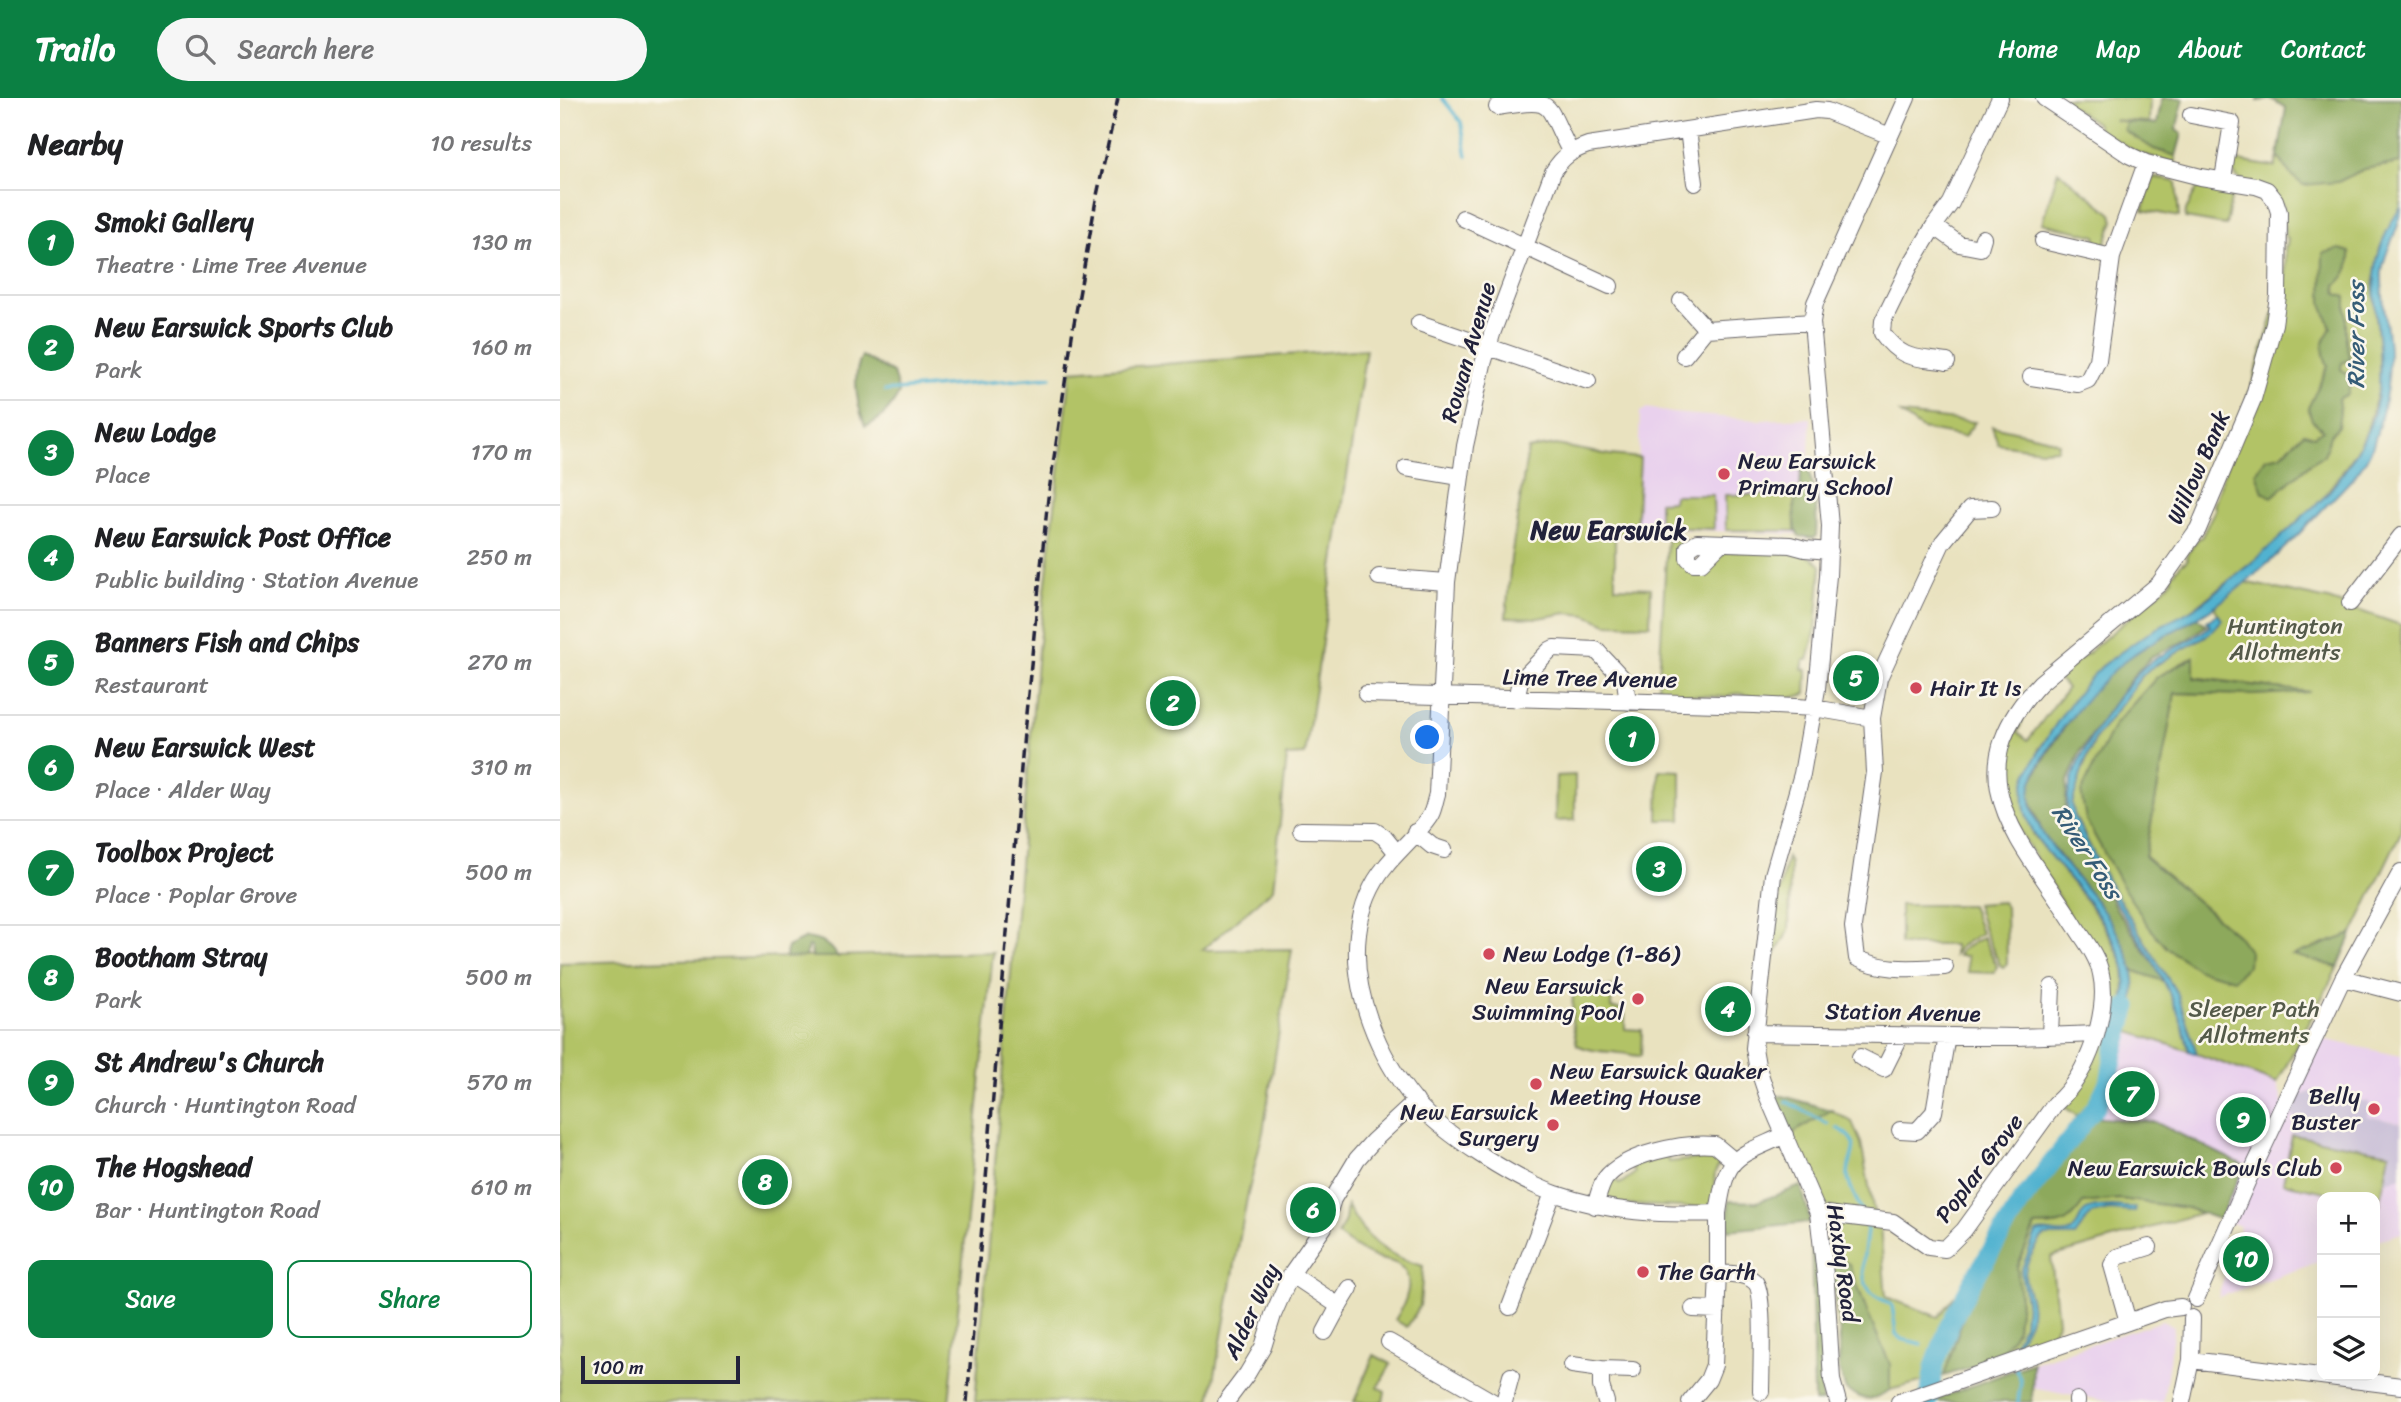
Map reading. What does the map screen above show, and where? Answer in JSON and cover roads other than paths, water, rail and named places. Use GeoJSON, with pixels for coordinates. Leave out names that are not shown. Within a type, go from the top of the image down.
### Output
{"type":"FeatureCollection","features":[{"type":"Feature","properties":{"kind":"street","name":"Haxby Road"},"geometry":{"type":"LineString","coordinates":[[1838,1402],[1832,1380],[1818,1213],[1757,1065],[1755,1033],[1773,875],[1802,774],[1814,708],[1825,618],[1830,551],[1829,514],[1812,322],[1815,303],[1907,98]]}},
{"type":"Feature","properties":{"kind":"street"},"geometry":{"type":"LineString","coordinates":[[1943,356],[1913,357],[1894,350],[1882,333],[1884,321],[1910,266],[1951,202],[2000,98]]}},
{"type":"Feature","properties":{"kind":"street","name":"Willow Bank"},"geometry":{"type":"LineString","coordinates":[[2044,98],[2129,155],[2146,163],[2267,190],[2275,200],[2279,212],[2278,296],[2274,324],[2253,399],[2198,529],[2159,584],[2040,683],[2022,703],[2007,728],[1998,762],[1998,789],[2003,809],[2022,847],[2098,962],[2103,994],[2096,1034]]}},
{"type":"Feature","properties":{"kind":"street"},"geometry":{"type":"LineString","coordinates":[[1497,107],[1541,100],[1549,106],[1570,151],[1588,145],[1816,110],[1827,111],[1890,136]]}},
{"type":"Feature","properties":{"kind":"street"},"geometry":{"type":"LineString","coordinates":[[2191,115],[2232,123],[2223,179]]}},
{"type":"Feature","properties":{"kind":"street"},"geometry":{"type":"LineString","coordinates":[[1688,130],[1695,183]]}},
{"type":"Feature","properties":{"kind":"street","name":"Rowan Avenue"},"geometry":{"type":"LineString","coordinates":[[1570,151],[1560,160],[1553,172],[1488,346],[1469,428],[1447,582],[1437,794],[1431,816],[1397,853],[1373,885],[1363,911],[1358,936],[1358,968],[1363,996],[1379,1042],[1394,1070],[1416,1101],[1469,1146],[1514,1175],[1553,1194],[1595,1206],[1645,1214],[1718,1213]]}},
{"type":"Feature","properties":{"kind":"street"},"geometry":{"type":"LineString","coordinates":[[2040,373],[2078,384],[2088,380],[2098,360],[2112,257],[2146,163]]}},
{"type":"Feature","properties":{"kind":"street"},"geometry":{"type":"LineString","coordinates":[[1463,218],[1610,286]]}},
{"type":"Feature","properties":{"kind":"street"},"geometry":{"type":"LineString","coordinates":[[1934,226],[1959,244],[1980,248],[1983,238]]}},
{"type":"Feature","properties":{"kind":"street"},"geometry":{"type":"LineString","coordinates":[[2043,241],[2112,257]]}},
{"type":"Feature","properties":{"kind":"street"},"geometry":{"type":"LineString","coordinates":[[1681,301],[1706,329]]}},
{"type":"Feature","properties":{"kind":"street"},"geometry":{"type":"LineString","coordinates":[[1684,356],[1706,329],[1812,322]]}},
{"type":"Feature","properties":{"kind":"street"},"geometry":{"type":"LineString","coordinates":[[1419,323],[1587,381]]}},
{"type":"Feature","properties":{"kind":"street"},"geometry":{"type":"LineString","coordinates":[[1406,468],[1460,477]]}},
{"type":"Feature","properties":{"kind":"street"},"geometry":{"type":"LineString","coordinates":[[1945,967],[1889,968],[1871,965],[1857,958],[1853,928],[1875,772],[1872,718],[1879,678],[1942,542],[1970,509],[1992,508]]}},
{"type":"Feature","properties":{"kind":"street"},"geometry":{"type":"LineString","coordinates":[[2350,603],[2401,536]]}},
{"type":"Feature","properties":{"kind":"street"},"geometry":{"type":"LineString","coordinates":[[1720,544],[1790,545],[1830,551]]}},
{"type":"Feature","properties":{"kind":"street"},"geometry":{"type":"LineString","coordinates":[[1379,578],[1447,582]]}},
{"type":"Feature","properties":{"kind":"street"},"geometry":{"type":"LineString","coordinates":[[1516,699],[1520,681],[1550,650],[1590,649],[1598,651],[1625,681],[1628,702]]}},
{"type":"Feature","properties":{"kind":"street","name":"Lime Tree Avenue"},"geometry":{"type":"LineString","coordinates":[[1366,694],[1814,708],[1872,718]]}},
{"type":"Feature","properties":{"kind":"street"},"geometry":{"type":"LineString","coordinates":[[1301,830],[1374,831],[1384,837],[1397,853]]}},
{"type":"Feature","properties":{"kind":"street"},"geometry":{"type":"LineString","coordinates":[[1415,832],[1432,846],[1444,850]]}},
{"type":"Feature","properties":{"kind":"street"},"geometry":{"type":"LineString","coordinates":[[1899,1402],[2128,1322],[2180,1312],[2201,1312],[2201,1303],[2196,1299],[2247,1182],[2343,978],[2401,872]]}},
{"type":"Feature","properties":{"kind":"street"},"geometry":{"type":"LineString","coordinates":[[2343,978],[2401,993]]}},
{"type":"Feature","properties":{"kind":"street"},"geometry":{"type":"LineString","coordinates":[[2050,1036],[2056,994]]}},
{"type":"Feature","properties":{"kind":"street","name":"Station Avenue"},"geometry":{"type":"LineString","coordinates":[[1755,1033],[1947,1036],[2096,1034]]}},
{"type":"Feature","properties":{"kind":"street","name":"Poplar Grove"},"geometry":{"type":"LineString","coordinates":[[1818,1213],[1893,1222],[1929,1247],[1945,1250],[1964,1230],[2055,1104],[2070,1091],[2086,1065],[2096,1034]]}},
{"type":"Feature","properties":{"kind":"street"},"geometry":{"type":"LineString","coordinates":[[1860,1057],[1884,1069],[1901,1035]]}},
{"type":"Feature","properties":{"kind":"street"},"geometry":{"type":"LineString","coordinates":[[1900,1130],[1917,1131],[1934,1112],[1947,1036]]}},
{"type":"Feature","properties":{"kind":"street","name":"Alder Way"},"geometry":{"type":"LineString","coordinates":[[1226,1402],[1263,1347],[1273,1315],[1291,1274],[1324,1227],[1333,1199],[1357,1159],[1373,1140],[1416,1101]]}},
{"type":"Feature","properties":{"kind":"street"},"geometry":{"type":"LineString","coordinates":[[1690,1402],[1708,1380],[1714,1365],[1718,1213],[1726,1172],[1733,1160],[1785,1135]]}},
{"type":"Feature","properties":{"kind":"street"},"geometry":{"type":"LineString","coordinates":[[1595,1206],[1605,1179],[1623,1163],[1662,1150],[1715,1145],[1733,1160]]}},
{"type":"Feature","properties":{"kind":"street"},"geometry":{"type":"LineString","coordinates":[[1510,1307],[1553,1194]]}},
{"type":"Feature","properties":{"kind":"street"},"geometry":{"type":"LineString","coordinates":[[2128,1322],[2112,1265],[2117,1257],[2149,1247]]}},
{"type":"Feature","properties":{"kind":"street"},"geometry":{"type":"LineString","coordinates":[[1718,1273],[1744,1276],[1753,1279],[1759,1286],[1761,1392]]}},
{"type":"Feature","properties":{"kind":"street"},"geometry":{"type":"LineString","coordinates":[[1291,1274],[1339,1306]]}},
{"type":"Feature","properties":{"kind":"street"},"geometry":{"type":"LineString","coordinates":[[1325,1332],[1350,1288]]}},
{"type":"Feature","properties":{"kind":"street"},"geometry":{"type":"LineString","coordinates":[[1693,1309],[1717,1310]]}},
{"type":"Feature","properties":{"kind":"street"},"geometry":{"type":"LineString","coordinates":[[2180,1312],[2191,1360],[2182,1402]]}},
{"type":"Feature","properties":{"kind":"street"},"geometry":{"type":"LineString","coordinates":[[1390,1342],[1493,1402]]}},
{"type":"Feature","properties":{"kind":"street"},"geometry":{"type":"LineString","coordinates":[[2191,1360],[2317,1374]]}},
{"type":"Feature","properties":{"kind":"street"},"geometry":{"type":"LineString","coordinates":[[1572,1365],[1633,1370]]}},
{"type":"Feature","properties":{"kind":"street"},"geometry":{"type":"LineString","coordinates":[[1601,1369],[1601,1386],[1606,1402]]}},
{"type":"Feature","properties":{"kind":"street"},"geometry":{"type":"LineString","coordinates":[[1504,1402],[1511,1376]]}},
{"type":"Feature","properties":{"kind":"street"},"geometry":{"type":"LineString","coordinates":[[2370,1381],[2401,1386]]}},
{"type":"Feature","properties":{"kind":"water"},"geometry":{"type":"Polygon","coordinates":[[[2401,207],[2398,224],[2383,264],[2389,363],[2383,411],[2369,455],[2344,488],[2243,585],[2205,613],[2133,655],[2105,679],[2061,731],[2038,767],[2032,782],[2030,798],[2041,830],[2104,912],[2129,959],[2134,979],[2134,999],[2127,1031],[2119,1030],[2126,983],[2121,957],[2099,916],[2032,830],[2024,802],[2024,786],[2028,774],[2058,721],[2096,672],[2133,643],[2194,608],[2225,585],[2321,501],[2345,470],[2368,430],[2377,401],[2380,361],[2375,275],[2387,231],[2401,207]]]}},
{"type":"Feature","properties":{"kind":"water"},"geometry":{"type":"Polygon","coordinates":[[[2218,614],[2222,620],[2209,634],[2149,669],[2141,677],[2095,739],[2072,804],[2075,818],[2107,880],[2178,995],[2197,1054],[2189,1051],[2172,998],[2146,950],[2101,879],[2074,827],[2068,811],[2068,795],[2081,757],[2128,685],[2147,665],[2202,633],[2210,626],[2207,621],[2218,614]]]}},
{"type":"Feature","properties":{"kind":"water"},"geometry":{"type":"Polygon","coordinates":[[[2111,1206],[2136,1208],[2135,1212],[2109,1210],[2091,1214],[2075,1236],[2045,1236],[2041,1239],[2025,1270],[2032,1309],[2029,1320],[2012,1353],[2006,1356],[2024,1325],[2026,1301],[2021,1271],[2036,1233],[2070,1232],[2085,1211],[2111,1206]]]}},
{"type":"Feature","properties":{"kind":"waterway"},"geometry":{"type":"LineString","coordinates":[[1442,98],[1461,122],[1467,156]]}},
{"type":"Feature","properties":{"kind":"waterway"},"geometry":{"type":"LineString","coordinates":[[885,391],[1051,377]]}},
{"type":"Feature","properties":{"kind":"waterway","name":"River Foss"},"geometry":{"type":"LineString","coordinates":[[1928,1402],[1934,1367],[1949,1326],[1972,1282],[2022,1201],[2097,1105],[2110,1078],[2114,1053],[2128,1006]]}},
{"type":"Feature","properties":{"kind":"waterway"},"geometry":{"type":"LineString","coordinates":[[1786,1101],[1828,1124]]}},
{"type":"Feature","properties":{"kind":"waterway"},"geometry":{"type":"LineString","coordinates":[[1837,1128],[1846,1134],[1853,1145],[1848,1176],[1862,1213]]}},
{"type":"Feature","properties":{"kind":"waterway"},"geometry":{"type":"LineString","coordinates":[[1865,1223],[1867,1229],[1863,1271],[1867,1286],[1874,1295],[1892,1305],[1896,1334],[1901,1339],[1922,1344]]}},
{"type":"Feature","properties":{"kind":"waterway"},"geometry":{"type":"LineString","coordinates":[[2015,1367],[2021,1380],[2018,1402]]}},
{"type":"Feature","properties":{"kind":"railway"},"geometry":{"type":"LineString","coordinates":[[967,1402],[1024,733],[1048,498],[1073,329],[1118,98]]}},
{"type":"Feature","properties":{"kind":"place","name":"New Earswick Primary School"},"geometry":{"type":"Point","coordinates":[1724,474]}},
{"type":"Feature","properties":{"kind":"place","name":"Banners Fish and Chips"},"geometry":{"type":"Point","coordinates":[1856,678]}},
{"type":"Feature","properties":{"kind":"place","name":"Hair It Is"},"geometry":{"type":"Point","coordinates":[1916,688]}},
{"type":"Feature","properties":{"kind":"place","name":"New Earswick Sports Club"},"geometry":{"type":"Point","coordinates":[1173,703]}},
{"type":"Feature","properties":{"kind":"place","name":"Smoki Gallery"},"geometry":{"type":"Point","coordinates":[1632,739]}},
{"type":"Feature","properties":{"kind":"place","name":"New Lodge"},"geometry":{"type":"Point","coordinates":[1659,869]}},
{"type":"Feature","properties":{"kind":"place","name":"New Lodge (1-86)"},"geometry":{"type":"Point","coordinates":[1489,954]}},
{"type":"Feature","properties":{"kind":"place","name":"New Earswick Swimming Pool"},"geometry":{"type":"Point","coordinates":[1638,999]}},
{"type":"Feature","properties":{"kind":"place","name":"New Earswick Post Office"},"geometry":{"type":"Point","coordinates":[1728,1009]}},
{"type":"Feature","properties":{"kind":"place","name":"New Earswick Quaker Meeting House"},"geometry":{"type":"Point","coordinates":[1536,1084]}},
{"type":"Feature","properties":{"kind":"place","name":"Toolbox Project"},"geometry":{"type":"Point","coordinates":[2132,1094]}},
{"type":"Feature","properties":{"kind":"place","name":"Belly Buster"},"geometry":{"type":"Point","coordinates":[2374,1109]}},
{"type":"Feature","properties":{"kind":"place","name":"St Andrew's Church"},"geometry":{"type":"Point","coordinates":[2243,1120]}},
{"type":"Feature","properties":{"kind":"place","name":"New Earswick Surgery"},"geometry":{"type":"Point","coordinates":[1553,1125]}},
{"type":"Feature","properties":{"kind":"place","name":"New Earswick Bowls Club"},"geometry":{"type":"Point","coordinates":[2336,1168]}},
{"type":"Feature","properties":{"kind":"place","name":"Bootham Stray"},"geometry":{"type":"Point","coordinates":[765,1182]}},
{"type":"Feature","properties":{"kind":"place","name":"New Earswick West"},"geometry":{"type":"Point","coordinates":[1313,1210]}},
{"type":"Feature","properties":{"kind":"place","name":"The Hogshead"},"geometry":{"type":"Point","coordinates":[2246,1259]}},
{"type":"Feature","properties":{"kind":"place","name":"The Garth"},"geometry":{"type":"Point","coordinates":[1643,1272]}},
{"type":"Feature","properties":{"kind":"district","name":"New Earswick"},"geometry":{"type":"Point","coordinates":[1609,530]}},
{"type":"Feature","properties":{"kind":"park label","name":"Huntington Allotments"},"geometry":{"type":"Point","coordinates":[2285,639]}},
{"type":"Feature","properties":{"kind":"park label","name":"Sleeper Path Allotments"},"geometry":{"type":"Point","coordinates":[2254,1022]}}]}
